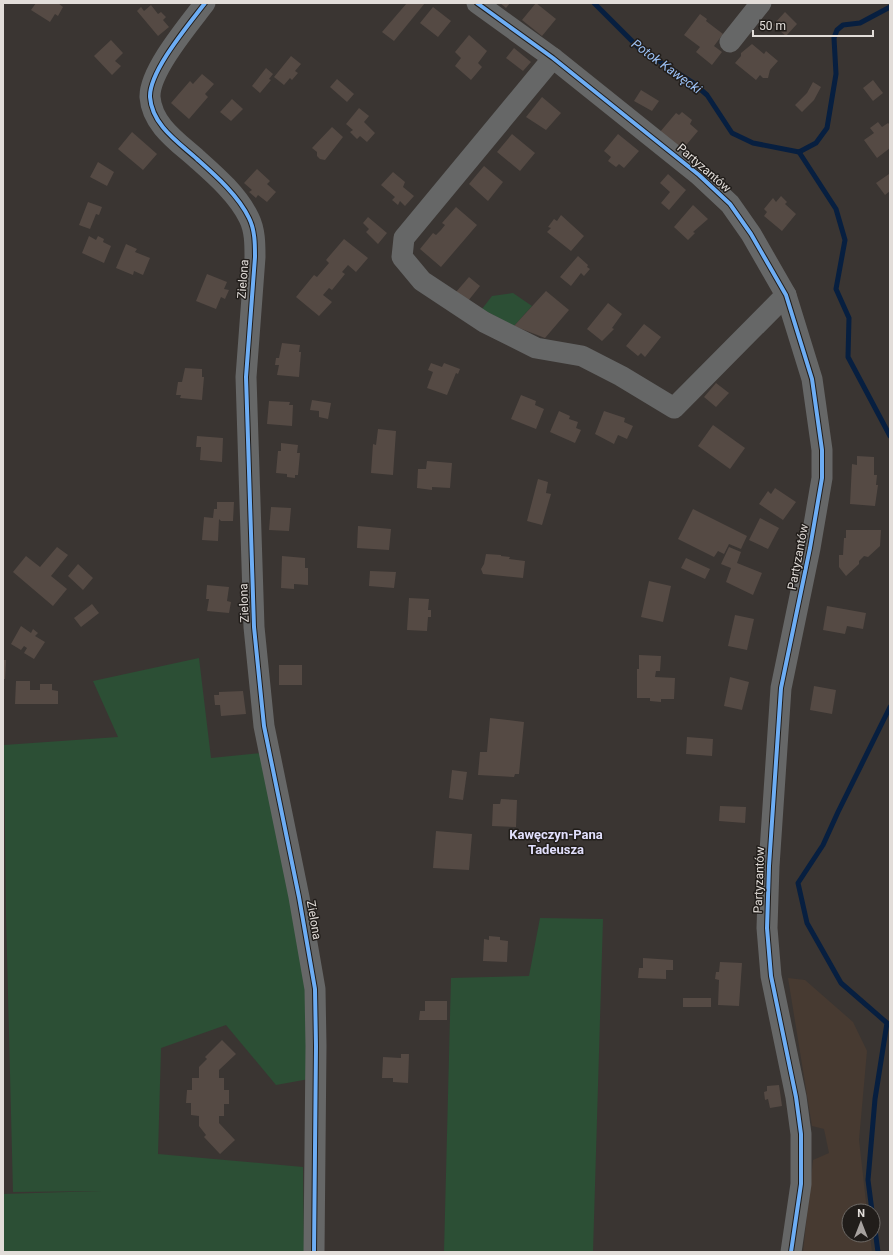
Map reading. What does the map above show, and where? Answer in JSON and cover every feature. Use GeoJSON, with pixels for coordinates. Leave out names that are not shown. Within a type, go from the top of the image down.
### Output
{"type":"FeatureCollection","features":[{"type":"Feature","properties":{"kind":"street","name":"Zielona"},"geometry":{"type":"LineString","coordinates":[[205,3],[165,56],[150,96],[156,115],[166,132],[198,160],[230,192],[249,218],[255,238],[255,257],[246,377],[254,627],[258,682],[264,726],[299,897],[314,989],[316,1046],[314,1252]]}},
{"type":"Feature","properties":{"kind":"street","name":"Partyzantów"},"geometry":{"type":"LineString","coordinates":[[477,3],[554,58],[699,175],[730,204],[751,234],[786,295],[812,379],[822,450],[822,478],[810,548],[781,688],[769,866],[767,928],[771,976],[796,1097],[801,1134],[801,1184],[791,1252]]}},
{"type":"Feature","properties":{"kind":"street"},"geometry":{"type":"LineString","coordinates":[[730,42],[761,3]]}},
{"type":"Feature","properties":{"kind":"street"},"geometry":{"type":"LineString","coordinates":[[554,58],[404,238],[402,257],[422,281],[484,322],[536,348],[582,356],[621,376],[674,408],[786,295]]}},
{"type":"Feature","properties":{"kind":"shaded area"},"geometry":{"type":"Polygon","coordinates":[[[788,978],[805,980],[853,1022],[867,1051],[859,1140],[866,1203],[841,1203],[841,1243],[871,1243],[872,1252],[803,1252],[813,1160],[829,1153],[824,1129],[812,1126],[788,978]]]}},
{"type":"Feature","properties":{"kind":"green space"},"geometry":{"type":"Polygon","coordinates":[[[513,293],[532,306],[514,326],[482,309],[492,296],[513,293]]]}},
{"type":"Feature","properties":{"kind":"green space"},"geometry":{"type":"Polygon","coordinates":[[[199,658],[211,758],[261,753],[310,981],[309,1079],[276,1085],[226,1025],[161,1048],[158,1154],[303,1167],[304,1252],[3,1252],[3,1194],[101,1191],[13,1192],[6,915],[4,745],[118,737],[93,681],[199,658]]]}},
{"type":"Feature","properties":{"kind":"green space"},"geometry":{"type":"Polygon","coordinates":[[[540,918],[603,919],[593,1252],[444,1252],[451,978],[529,976],[540,918]]]}},
{"type":"Feature","properties":{"kind":"building"},"geometry":{"type":"Polygon","coordinates":[[[36,3],[58,3],[63,7],[58,16],[55,14],[50,22],[31,10],[36,3]]]}},
{"type":"Feature","properties":{"kind":"building"},"geometry":{"type":"Polygon","coordinates":[[[407,3],[425,3],[394,41],[382,32],[407,3]]]}},
{"type":"Feature","properties":{"kind":"building"},"geometry":{"type":"Polygon","coordinates":[[[500,3],[510,3],[506,8],[500,3]]]}},
{"type":"Feature","properties":{"kind":"building"},"geometry":{"type":"Polygon","coordinates":[[[536,3],[556,19],[542,36],[522,20],[536,3]]]}},
{"type":"Feature","properties":{"kind":"building"},"geometry":{"type":"Polygon","coordinates":[[[151,5],[158,14],[161,12],[166,17],[163,20],[169,27],[158,36],[137,11],[141,7],[144,11],[151,5]]]}},
{"type":"Feature","properties":{"kind":"building"},"geometry":{"type":"Polygon","coordinates":[[[433,7],[451,21],[438,37],[420,23],[433,7]]]}},
{"type":"Feature","properties":{"kind":"building"},"geometry":{"type":"Polygon","coordinates":[[[785,12],[797,24],[786,36],[773,25],[785,12]]]}},
{"type":"Feature","properties":{"kind":"building"},"geometry":{"type":"Polygon","coordinates":[[[700,14],[707,19],[706,21],[723,34],[714,46],[722,52],[712,65],[696,52],[700,47],[684,35],[700,14]]]}},
{"type":"Feature","properties":{"kind":"building"},"geometry":{"type":"Polygon","coordinates":[[[469,35],[487,51],[478,63],[482,67],[471,80],[455,66],[461,58],[455,52],[469,35]]]}},
{"type":"Feature","properties":{"kind":"building"},"geometry":{"type":"Polygon","coordinates":[[[111,40],[123,53],[115,61],[121,66],[112,75],[94,56],[111,40]]]}},
{"type":"Feature","properties":{"kind":"building"},"geometry":{"type":"Polygon","coordinates":[[[752,44],[764,54],[766,51],[778,61],[770,70],[768,78],[763,78],[760,75],[756,80],[735,63],[741,56],[741,53],[752,44]]]}},
{"type":"Feature","properties":{"kind":"building"},"geometry":{"type":"Polygon","coordinates":[[[514,48],[531,62],[523,71],[506,58],[514,48]]]}},
{"type":"Feature","properties":{"kind":"building"},"geometry":{"type":"Polygon","coordinates":[[[291,56],[301,64],[295,71],[298,73],[292,80],[290,78],[284,85],[274,77],[291,56]]]}},
{"type":"Feature","properties":{"kind":"building"},"geometry":{"type":"Polygon","coordinates":[[[266,68],[273,74],[269,79],[271,80],[260,93],[252,86],[266,68]]]}},
{"type":"Feature","properties":{"kind":"building"},"geometry":{"type":"Polygon","coordinates":[[[202,74],[214,84],[205,94],[208,97],[189,119],[171,103],[190,81],[193,84],[202,74]]]}},
{"type":"Feature","properties":{"kind":"building"},"geometry":{"type":"Polygon","coordinates":[[[337,79],[354,94],[347,102],[330,87],[337,79]]]}},
{"type":"Feature","properties":{"kind":"building"},"geometry":{"type":"Polygon","coordinates":[[[873,80],[883,93],[873,101],[863,88],[873,80]]]}},
{"type":"Feature","properties":{"kind":"building"},"geometry":{"type":"Polygon","coordinates":[[[813,82],[821,87],[814,100],[802,112],[795,105],[807,93],[813,82]]]}},
{"type":"Feature","properties":{"kind":"building"},"geometry":{"type":"Polygon","coordinates":[[[641,90],[659,101],[652,111],[634,101],[641,90]]]}},
{"type":"Feature","properties":{"kind":"building"},"geometry":{"type":"Polygon","coordinates":[[[542,97],[561,113],[546,130],[526,117],[542,97]]]}},
{"type":"Feature","properties":{"kind":"building"},"geometry":{"type":"Polygon","coordinates":[[[232,99],[243,109],[231,121],[220,112],[232,99]]]}},
{"type":"Feature","properties":{"kind":"building"},"geometry":{"type":"Polygon","coordinates":[[[359,108],[369,116],[364,122],[375,133],[367,142],[360,136],[357,139],[350,132],[353,130],[346,124],[359,108]]]}},
{"type":"Feature","properties":{"kind":"building"},"geometry":{"type":"Polygon","coordinates":[[[682,112],[692,120],[690,124],[698,131],[682,150],[660,132],[676,113],[679,115],[682,112]]]}},
{"type":"Feature","properties":{"kind":"building"},"geometry":{"type":"Polygon","coordinates":[[[878,122],[882,127],[888,123],[890,125],[890,148],[877,158],[864,140],[874,133],[870,128],[878,122]]]}},
{"type":"Feature","properties":{"kind":"building"},"geometry":{"type":"Polygon","coordinates":[[[332,127],[343,137],[325,160],[320,159],[317,156],[317,152],[312,148],[332,127]]]}},
{"type":"Feature","properties":{"kind":"building"},"geometry":{"type":"Polygon","coordinates":[[[132,132],[157,154],[143,170],[118,149],[132,132]]]}},
{"type":"Feature","properties":{"kind":"building"},"geometry":{"type":"Polygon","coordinates":[[[512,134],[535,153],[520,171],[497,152],[512,134]]]}},
{"type":"Feature","properties":{"kind":"building"},"geometry":{"type":"Polygon","coordinates":[[[618,134],[639,151],[624,168],[619,164],[616,167],[608,161],[611,157],[604,151],[618,134]]]}},
{"type":"Feature","properties":{"kind":"building"},"geometry":{"type":"Polygon","coordinates":[[[98,162],[114,172],[107,186],[90,177],[98,162]]]}},
{"type":"Feature","properties":{"kind":"building"},"geometry":{"type":"Polygon","coordinates":[[[484,166],[503,182],[488,201],[469,184],[484,166]]]}},
{"type":"Feature","properties":{"kind":"building"},"geometry":{"type":"Polygon","coordinates":[[[257,169],[270,181],[267,184],[276,192],[267,202],[258,195],[256,198],[249,192],[252,190],[244,183],[257,169]]]}},
{"type":"Feature","properties":{"kind":"building"},"geometry":{"type":"Polygon","coordinates":[[[393,172],[405,182],[403,187],[414,196],[405,206],[400,201],[398,205],[392,200],[395,197],[381,185],[393,172]]]}},
{"type":"Feature","properties":{"kind":"building"},"geometry":{"type":"Polygon","coordinates":[[[668,174],[686,190],[669,210],[661,203],[670,192],[660,183],[668,174]]]}},
{"type":"Feature","properties":{"kind":"building"},"geometry":{"type":"Polygon","coordinates":[[[889,174],[890,191],[885,195],[876,183],[889,174]]]}},
{"type":"Feature","properties":{"kind":"building"},"geometry":{"type":"Polygon","coordinates":[[[781,196],[787,202],[785,204],[796,214],[782,231],[764,216],[767,212],[764,209],[773,198],[776,202],[781,196]]]}},
{"type":"Feature","properties":{"kind":"building"},"geometry":{"type":"Polygon","coordinates":[[[88,202],[102,207],[99,215],[96,214],[90,229],[79,225],[88,202]]]}},
{"type":"Feature","properties":{"kind":"building"},"geometry":{"type":"Polygon","coordinates":[[[693,205],[708,219],[693,232],[695,233],[688,240],[674,227],[693,205]]]}},
{"type":"Feature","properties":{"kind":"building"},"geometry":{"type":"Polygon","coordinates":[[[456,207],[477,225],[441,267],[420,249],[433,233],[436,235],[441,230],[445,225],[442,223],[456,207]]]}},
{"type":"Feature","properties":{"kind":"building"},"geometry":{"type":"Polygon","coordinates":[[[561,215],[584,236],[571,251],[547,232],[551,228],[548,227],[554,219],[557,221],[561,215]]]}},
{"type":"Feature","properties":{"kind":"building"},"geometry":{"type":"Polygon","coordinates":[[[368,217],[387,233],[378,244],[366,232],[369,229],[363,223],[368,217]]]}},
{"type":"Feature","properties":{"kind":"building"},"geometry":{"type":"Polygon","coordinates":[[[89,236],[96,240],[98,236],[104,239],[103,242],[111,246],[104,263],[82,253],[89,236]]]}},
{"type":"Feature","properties":{"kind":"building"},"geometry":{"type":"Polygon","coordinates":[[[344,239],[368,258],[356,272],[348,265],[342,272],[345,274],[332,290],[329,288],[323,295],[332,302],[319,316],[296,297],[314,275],[317,277],[329,263],[326,260],[344,239]]]}},
{"type":"Feature","properties":{"kind":"building"},"geometry":{"type":"Polygon","coordinates":[[[126,244],[137,249],[135,252],[150,258],[143,275],[134,271],[133,275],[116,268],[126,244]]]}},
{"type":"Feature","properties":{"kind":"building"},"geometry":{"type":"Polygon","coordinates":[[[578,256],[588,265],[587,267],[590,269],[584,276],[581,273],[571,286],[560,277],[578,256]]]}},
{"type":"Feature","properties":{"kind":"building"},"geometry":{"type":"Polygon","coordinates":[[[207,274],[227,282],[224,289],[229,290],[225,299],[221,297],[216,309],[196,301],[207,274]]]}},
{"type":"Feature","properties":{"kind":"building"},"geometry":{"type":"Polygon","coordinates":[[[469,277],[480,286],[468,301],[456,292],[469,277]]]}},
{"type":"Feature","properties":{"kind":"building"},"geometry":{"type":"Polygon","coordinates":[[[546,291],[569,310],[545,338],[514,326],[546,291]]]}},
{"type":"Feature","properties":{"kind":"building"},"geometry":{"type":"Polygon","coordinates":[[[608,303],[622,314],[612,328],[614,329],[602,341],[587,329],[608,303]]]}},
{"type":"Feature","properties":{"kind":"building"},"geometry":{"type":"Polygon","coordinates":[[[644,324],[661,337],[645,357],[641,353],[638,356],[626,346],[644,324]]]}},
{"type":"Feature","properties":{"kind":"building"},"geometry":{"type":"Polygon","coordinates":[[[282,343],[300,345],[299,352],[301,352],[299,377],[277,375],[279,365],[275,365],[276,358],[279,358],[282,343]]]}},
{"type":"Feature","properties":{"kind":"building"},"geometry":{"type":"Polygon","coordinates":[[[431,363],[442,367],[444,363],[460,369],[458,374],[456,373],[447,395],[427,388],[433,372],[428,370],[431,363]]]}},
{"type":"Feature","properties":{"kind":"building"},"geometry":{"type":"Polygon","coordinates":[[[185,368],[202,369],[202,377],[204,377],[202,400],[180,398],[181,395],[176,395],[178,382],[182,382],[185,368]]]}},
{"type":"Feature","properties":{"kind":"building"},"geometry":{"type":"Polygon","coordinates":[[[716,383],[729,393],[716,407],[704,397],[716,383]]]}},
{"type":"Feature","properties":{"kind":"building"},"geometry":{"type":"Polygon","coordinates":[[[521,395],[536,401],[535,405],[544,409],[536,429],[511,419],[521,395]]]}},
{"type":"Feature","properties":{"kind":"building"},"geometry":{"type":"Polygon","coordinates":[[[312,400],[331,403],[328,419],[319,417],[319,411],[310,410],[312,400]]]}},
{"type":"Feature","properties":{"kind":"building"},"geometry":{"type":"Polygon","coordinates":[[[269,401],[290,402],[289,405],[293,405],[292,426],[267,424],[269,401]]]}},
{"type":"Feature","properties":{"kind":"building"},"geometry":{"type":"Polygon","coordinates":[[[559,411],[570,416],[569,419],[578,422],[576,428],[581,430],[575,443],[550,432],[559,411]]]}},
{"type":"Feature","properties":{"kind":"building"},"geometry":{"type":"Polygon","coordinates":[[[604,411],[625,418],[624,422],[633,426],[627,439],[618,435],[614,444],[595,434],[604,411]]]}},
{"type":"Feature","properties":{"kind":"building"},"geometry":{"type":"Polygon","coordinates":[[[713,425],[745,448],[730,469],[698,446],[713,425]]]}},
{"type":"Feature","properties":{"kind":"building"},"geometry":{"type":"Polygon","coordinates":[[[378,429],[396,431],[393,475],[371,473],[373,444],[376,445],[378,429]]]}},
{"type":"Feature","properties":{"kind":"building"},"geometry":{"type":"Polygon","coordinates":[[[197,436],[223,438],[222,462],[200,460],[201,447],[196,447],[197,436]]]}},
{"type":"Feature","properties":{"kind":"building"},"geometry":{"type":"Polygon","coordinates":[[[281,443],[298,445],[297,453],[300,453],[298,475],[295,475],[295,478],[287,477],[287,474],[276,473],[278,451],[281,451],[281,443]]]}},
{"type":"Feature","properties":{"kind":"building"},"geometry":{"type":"Polygon","coordinates":[[[857,456],[874,457],[874,475],[877,475],[876,485],[878,485],[875,506],[850,504],[852,464],[857,465],[857,456]]]}},
{"type":"Feature","properties":{"kind":"building"},"geometry":{"type":"Polygon","coordinates":[[[427,461],[452,463],[450,488],[432,487],[432,490],[417,488],[418,469],[426,469],[427,461]]]}},
{"type":"Feature","properties":{"kind":"building"},"geometry":{"type":"Polygon","coordinates":[[[538,479],[548,482],[546,493],[551,494],[542,525],[527,521],[538,479]]]}},
{"type":"Feature","properties":{"kind":"building"},"geometry":{"type":"Polygon","coordinates":[[[775,488],[796,502],[783,520],[759,504],[768,491],[771,494],[775,488]]]}},
{"type":"Feature","properties":{"kind":"building"},"geometry":{"type":"Polygon","coordinates":[[[217,502],[234,502],[233,521],[221,521],[219,519],[218,541],[202,540],[204,517],[213,518],[214,509],[217,509],[217,502]]]}},
{"type":"Feature","properties":{"kind":"building"},"geometry":{"type":"Polygon","coordinates":[[[271,507],[291,508],[289,531],[269,530],[271,507]]]}},
{"type":"Feature","properties":{"kind":"building"},"geometry":{"type":"Polygon","coordinates":[[[693,509],[747,536],[741,549],[729,544],[724,554],[718,551],[714,557],[678,539],[693,509]]]}},
{"type":"Feature","properties":{"kind":"building"},"geometry":{"type":"Polygon","coordinates":[[[760,518],[779,528],[768,549],[749,540],[760,518]]]}},
{"type":"Feature","properties":{"kind":"building"},"geometry":{"type":"Polygon","coordinates":[[[358,526],[391,529],[389,550],[357,548],[358,526]]]}},
{"type":"Feature","properties":{"kind":"building"},"geometry":{"type":"Polygon","coordinates":[[[846,530],[881,530],[880,546],[868,557],[864,556],[859,561],[859,564],[846,576],[839,567],[839,555],[843,555],[846,530]]]}},
{"type":"Feature","properties":{"kind":"building"},"geometry":{"type":"Polygon","coordinates":[[[57,547],[68,555],[51,576],[67,589],[53,606],[13,572],[26,556],[40,567],[57,547]]]}},
{"type":"Feature","properties":{"kind":"building"},"geometry":{"type":"Polygon","coordinates":[[[729,547],[741,552],[737,563],[762,573],[753,595],[726,582],[731,568],[721,564],[729,547]]]}},
{"type":"Feature","properties":{"kind":"building"},"geometry":{"type":"Polygon","coordinates":[[[486,554],[501,555],[510,557],[509,559],[525,561],[523,578],[483,574],[481,569],[484,564],[486,554]]]}},
{"type":"Feature","properties":{"kind":"building"},"geometry":{"type":"Polygon","coordinates":[[[282,556],[305,558],[305,568],[308,568],[308,585],[294,584],[294,589],[281,588],[282,556]]]}},
{"type":"Feature","properties":{"kind":"building"},"geometry":{"type":"Polygon","coordinates":[[[686,558],[710,569],[705,579],[681,568],[686,558]]]}},
{"type":"Feature","properties":{"kind":"building"},"geometry":{"type":"Polygon","coordinates":[[[78,564],[93,578],[83,590],[68,576],[78,564]]]}},
{"type":"Feature","properties":{"kind":"building"},"geometry":{"type":"Polygon","coordinates":[[[370,571],[396,572],[394,588],[369,586],[370,571]]]}},
{"type":"Feature","properties":{"kind":"building"},"geometry":{"type":"Polygon","coordinates":[[[649,581],[671,586],[663,622],[641,617],[649,581]]]}},
{"type":"Feature","properties":{"kind":"building"},"geometry":{"type":"Polygon","coordinates":[[[207,585],[229,587],[227,601],[231,602],[229,613],[207,611],[209,599],[206,599],[207,585]]]}},
{"type":"Feature","properties":{"kind":"building"},"geometry":{"type":"Polygon","coordinates":[[[409,598],[429,599],[428,610],[431,610],[431,617],[428,617],[427,631],[407,630],[409,598]]]}},
{"type":"Feature","properties":{"kind":"building"},"geometry":{"type":"Polygon","coordinates":[[[92,604],[99,613],[81,627],[74,618],[92,604]]]}},
{"type":"Feature","properties":{"kind":"building"},"geometry":{"type":"Polygon","coordinates":[[[827,606],[866,613],[863,629],[847,626],[845,634],[823,630],[827,606]]]}},
{"type":"Feature","properties":{"kind":"building"},"geometry":{"type":"Polygon","coordinates":[[[735,615],[754,619],[747,650],[728,646],[735,615]]]}},
{"type":"Feature","properties":{"kind":"building"},"geometry":{"type":"Polygon","coordinates":[[[21,626],[31,633],[33,629],[38,633],[35,636],[45,642],[34,659],[24,653],[27,648],[24,646],[21,650],[11,644],[21,626]]]}},
{"type":"Feature","properties":{"kind":"building"},"geometry":{"type":"Polygon","coordinates":[[[639,655],[661,656],[660,671],[656,671],[655,677],[675,678],[674,699],[661,699],[661,702],[650,701],[650,698],[637,698],[637,669],[639,669],[639,655]]]}},
{"type":"Feature","properties":{"kind":"building"},"geometry":{"type":"Polygon","coordinates":[[[3,660],[6,660],[5,679],[3,679],[3,660]]]}},
{"type":"Feature","properties":{"kind":"building"},"geometry":{"type":"Polygon","coordinates":[[[279,665],[302,665],[302,685],[279,685],[279,665]]]}},
{"type":"Feature","properties":{"kind":"building"},"geometry":{"type":"Polygon","coordinates":[[[730,677],[749,682],[742,710],[724,706],[730,677]]]}},
{"type":"Feature","properties":{"kind":"building"},"geometry":{"type":"Polygon","coordinates":[[[16,681],[30,681],[30,690],[40,690],[40,684],[52,684],[52,690],[58,691],[58,704],[15,704],[16,681]]]}},
{"type":"Feature","properties":{"kind":"building"},"geometry":{"type":"Polygon","coordinates":[[[814,686],[836,690],[832,714],[810,710],[814,686]]]}},
{"type":"Feature","properties":{"kind":"building"},"geometry":{"type":"Polygon","coordinates":[[[243,691],[246,714],[221,716],[220,705],[215,705],[214,695],[219,695],[219,692],[243,691]]]}},
{"type":"Feature","properties":{"kind":"building"},"geometry":{"type":"Polygon","coordinates":[[[490,718],[524,722],[519,774],[515,774],[514,777],[478,775],[480,752],[487,752],[490,718]]]}},
{"type":"Feature","properties":{"kind":"building"},"geometry":{"type":"Polygon","coordinates":[[[687,737],[713,739],[712,756],[686,754],[687,737]]]}},
{"type":"Feature","properties":{"kind":"building"},"geometry":{"type":"Polygon","coordinates":[[[452,770],[467,772],[463,800],[449,798],[452,770]]]}},
{"type":"Feature","properties":{"kind":"building"},"geometry":{"type":"Polygon","coordinates":[[[501,799],[517,800],[516,827],[492,826],[493,804],[500,804],[501,799]]]}},
{"type":"Feature","properties":{"kind":"building"},"geometry":{"type":"Polygon","coordinates":[[[720,806],[746,807],[745,823],[719,821],[720,806]]]}},
{"type":"Feature","properties":{"kind":"building"},"geometry":{"type":"Polygon","coordinates":[[[436,831],[472,834],[469,870],[433,868],[436,831]]]}},
{"type":"Feature","properties":{"kind":"building"},"geometry":{"type":"Polygon","coordinates":[[[489,936],[500,937],[500,940],[508,941],[507,962],[483,961],[484,939],[489,940],[489,936]]]}},
{"type":"Feature","properties":{"kind":"building"},"geometry":{"type":"Polygon","coordinates":[[[643,958],[673,960],[673,970],[666,970],[666,979],[638,978],[639,968],[643,968],[643,958]]]}},
{"type":"Feature","properties":{"kind":"building"},"geometry":{"type":"Polygon","coordinates":[[[720,962],[742,963],[739,1006],[718,1005],[719,980],[715,979],[716,972],[719,972],[720,962]]]}},
{"type":"Feature","properties":{"kind":"building"},"geometry":{"type":"Polygon","coordinates":[[[683,998],[711,998],[711,1007],[683,1007],[683,998]]]}},
{"type":"Feature","properties":{"kind":"building"},"geometry":{"type":"Polygon","coordinates":[[[425,1001],[447,1001],[447,1020],[419,1020],[420,1011],[425,1011],[425,1001]]]}},
{"type":"Feature","properties":{"kind":"building"},"geometry":{"type":"Polygon","coordinates":[[[222,1040],[236,1054],[219,1070],[219,1078],[224,1078],[224,1090],[229,1090],[229,1104],[224,1104],[224,1116],[219,1116],[219,1123],[235,1140],[220,1154],[204,1137],[206,1135],[199,1126],[199,1116],[191,1115],[191,1103],[186,1103],[187,1090],[192,1090],[192,1078],[199,1078],[199,1067],[207,1059],[205,1057],[222,1040]]]}},
{"type":"Feature","properties":{"kind":"building"},"geometry":{"type":"Polygon","coordinates":[[[401,1054],[409,1054],[408,1083],[393,1082],[393,1078],[382,1078],[383,1057],[401,1058],[401,1054]]]}},
{"type":"Feature","properties":{"kind":"building"},"geometry":{"type":"Polygon","coordinates":[[[779,1085],[782,1106],[770,1108],[768,1099],[765,1100],[764,1092],[767,1091],[767,1086],[779,1085]]]}},
{"type":"Feature","properties":{"kind":"waterway","name":"Potok Kawęcki"},"geometry":{"type":"LineString","coordinates":[[594,3],[640,49],[692,82],[707,95],[732,133],[753,143],[799,152],[816,143],[827,128],[836,74],[834,38],[837,30],[843,25],[860,23],[890,7]]}},
{"type":"Feature","properties":{"kind":"waterway"},"geometry":{"type":"LineString","coordinates":[[799,152],[836,209],[845,240],[836,289],[849,318],[848,357],[890,436]]}},
{"type":"Feature","properties":{"kind":"waterway"},"geometry":{"type":"LineString","coordinates":[[871,1203],[868,1180],[875,1099],[887,1023],[841,983],[807,923],[798,883],[823,845],[890,707]]}},
{"type":"Feature","properties":{"kind":"waterway"},"geometry":{"type":"LineString","coordinates":[[877,1243],[878,1252]]}},
{"type":"Feature","properties":{"kind":"cycle path"},"geometry":{"type":"LineString","coordinates":[[205,3],[163,61],[151,86],[150,97],[156,116],[167,132],[204,165],[239,201],[249,218],[254,237],[255,257],[246,377],[254,627],[264,726],[299,897],[315,989],[316,1046],[314,1252]]}},
{"type":"Feature","properties":{"kind":"cycle path"},"geometry":{"type":"LineString","coordinates":[[477,3],[553,58],[699,175],[730,204],[751,234],[786,295],[812,379],[822,450],[822,478],[810,548],[781,688],[769,866],[767,928],[771,976],[796,1097],[801,1134],[801,1184],[791,1252]]}},
{"type":"Feature","properties":{"kind":"district","name":"Kawęczyn-Pana Tadeusza"},"geometry":{"type":"Point","coordinates":[556,842]}}]}
